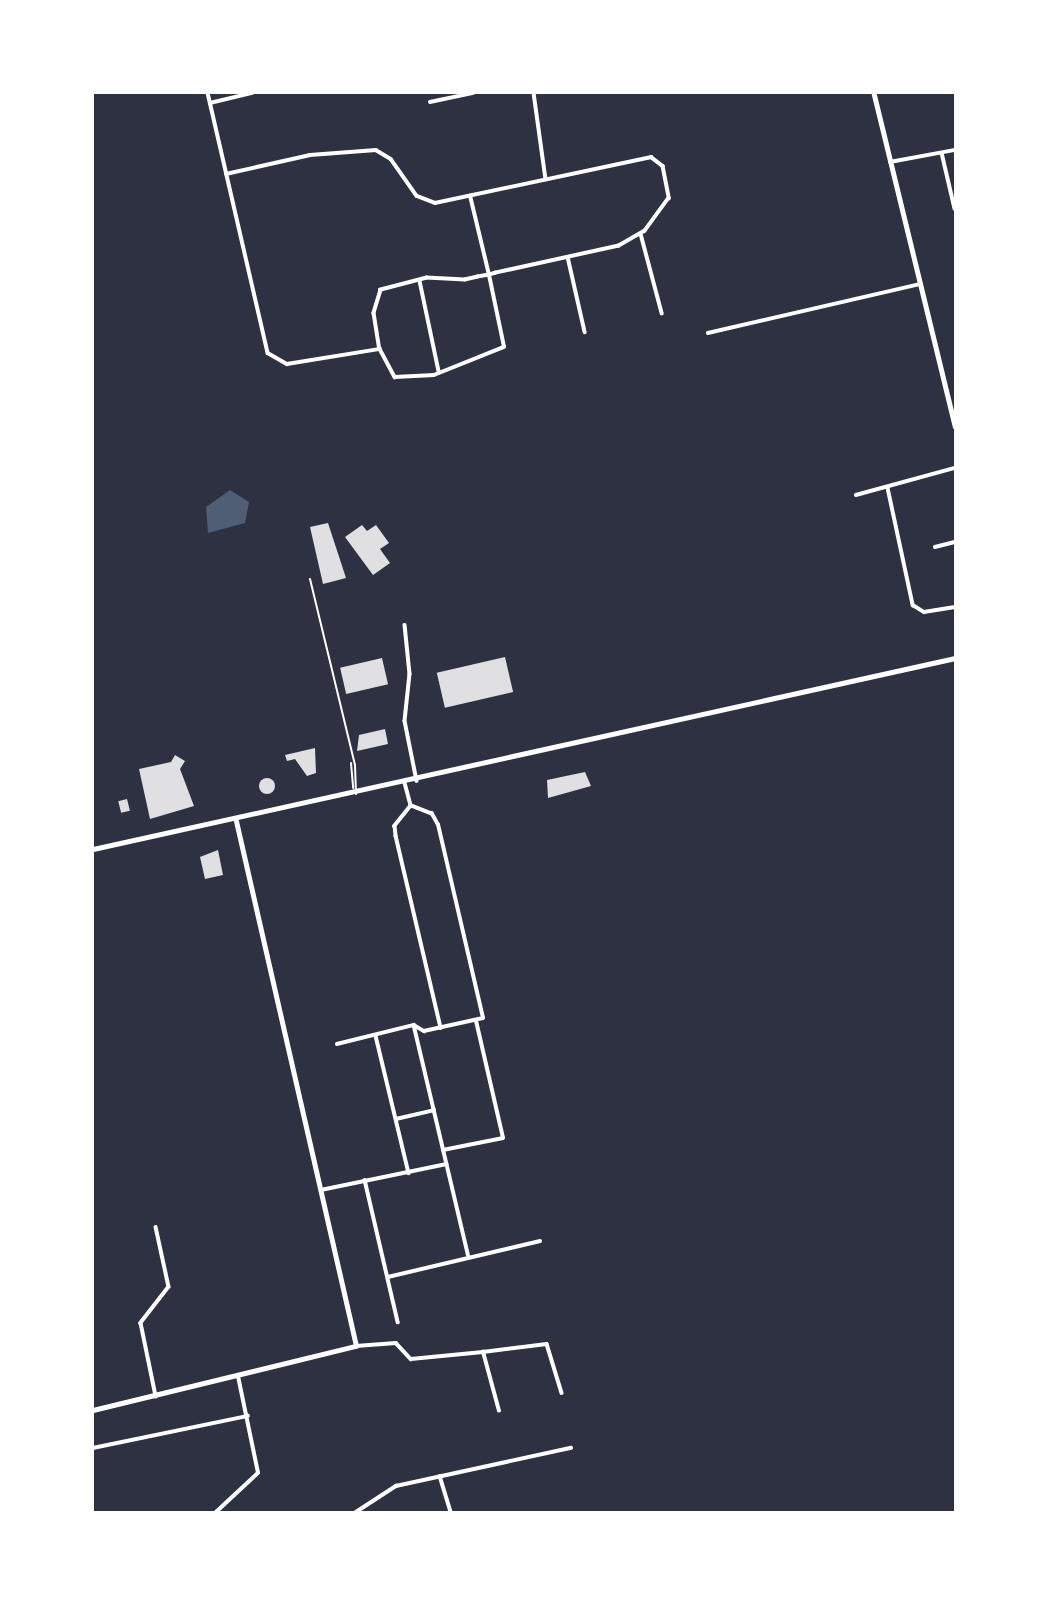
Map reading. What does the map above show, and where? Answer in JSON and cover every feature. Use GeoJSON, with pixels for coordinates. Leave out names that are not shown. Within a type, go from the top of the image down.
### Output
{"type":"FeatureCollection","features":[{"type":"Feature","properties":{"kind":"main road"},"geometry":{"type":"LineString","coordinates":[[93,849],[417,781],[955,658]]}},
{"type":"Feature","properties":{"kind":"street"},"geometry":{"type":"LineString","coordinates":[[208,93],[268,353],[286,364],[380,349]]}},
{"type":"Feature","properties":{"kind":"street"},"geometry":{"type":"LineString","coordinates":[[210,103],[252,93]]}},
{"type":"Feature","properties":{"kind":"street"},"geometry":{"type":"LineString","coordinates":[[430,102],[473,93]]}},
{"type":"Feature","properties":{"kind":"street"},"geometry":{"type":"LineString","coordinates":[[534,93],[546,178]]}},
{"type":"Feature","properties":{"kind":"street"},"geometry":{"type":"LineString","coordinates":[[874,93],[955,426]]}},
{"type":"Feature","properties":{"kind":"street"},"geometry":{"type":"LineString","coordinates":[[226,174],[310,155],[376,150],[426,201],[470,196],[651,157],[663,166],[669,191],[641,234],[568,257],[489,275],[419,280],[388,286],[373,308],[380,349],[390,373],[410,380],[439,371],[503,342],[489,275],[470,196]]}},
{"type":"Feature","properties":{"kind":"street"},"geometry":{"type":"LineString","coordinates":[[890,162],[955,150]]}},
{"type":"Feature","properties":{"kind":"street"},"geometry":{"type":"LineString","coordinates":[[942,153],[955,209]]}},
{"type":"Feature","properties":{"kind":"street"},"geometry":{"type":"LineString","coordinates":[[641,234],[662,313]]}},
{"type":"Feature","properties":{"kind":"street"},"geometry":{"type":"LineString","coordinates":[[568,257],[585,332]]}},
{"type":"Feature","properties":{"kind":"street"},"geometry":{"type":"LineString","coordinates":[[419,280],[439,371]]}},
{"type":"Feature","properties":{"kind":"street"},"geometry":{"type":"LineString","coordinates":[[708,333],[920,284]]}},
{"type":"Feature","properties":{"kind":"street"},"geometry":{"type":"LineString","coordinates":[[856,495],[955,468]]}},
{"type":"Feature","properties":{"kind":"street"},"geometry":{"type":"LineString","coordinates":[[888,488],[913,605],[924,612],[955,607]]}},
{"type":"Feature","properties":{"kind":"street"},"geometry":{"type":"LineString","coordinates":[[935,547],[955,542]]}},
{"type":"Feature","properties":{"kind":"street"},"geometry":{"type":"LineString","coordinates":[[405,625],[410,674],[405,721],[417,781]]}},
{"type":"Feature","properties":{"kind":"street"},"geometry":{"type":"LineString","coordinates":[[405,783],[411,806]]}},
{"type":"Feature","properties":{"kind":"street"},"geometry":{"type":"LineString","coordinates":[[337,1044],[414,1025],[441,1028],[483,1018],[438,825],[432,814],[411,806]]}},
{"type":"Feature","properties":{"kind":"street"},"geometry":{"type":"LineString","coordinates":[[411,806],[395,826],[396,836],[441,1028]]}},
{"type":"Feature","properties":{"kind":"street"},"geometry":{"type":"LineString","coordinates":[[236,821],[356,1346]]}},
{"type":"Feature","properties":{"kind":"street"},"geometry":{"type":"LineString","coordinates":[[443,1150],[503,1138],[476,1021]]}},
{"type":"Feature","properties":{"kind":"street"},"geometry":{"type":"LineString","coordinates":[[414,1025],[469,1258]]}},
{"type":"Feature","properties":{"kind":"street"},"geometry":{"type":"LineString","coordinates":[[376,1035],[409,1173]]}},
{"type":"Feature","properties":{"kind":"street"},"geometry":{"type":"LineString","coordinates":[[396,1119],[434,1110]]}},
{"type":"Feature","properties":{"kind":"street"},"geometry":{"type":"LineString","coordinates":[[321,1190],[447,1164]]}},
{"type":"Feature","properties":{"kind":"street"},"geometry":{"type":"LineString","coordinates":[[365,1180],[398,1322]]}},
{"type":"Feature","properties":{"kind":"street"},"geometry":{"type":"LineString","coordinates":[[156,1227],[169,1287],[141,1323],[156,1396]]}},
{"type":"Feature","properties":{"kind":"street"},"geometry":{"type":"LineString","coordinates":[[388,1277],[540,1241]]}},
{"type":"Feature","properties":{"kind":"street"},"geometry":{"type":"LineString","coordinates":[[93,1410],[356,1346],[396,1343],[411,1359],[547,1344],[562,1393]]}},
{"type":"Feature","properties":{"kind":"street"},"geometry":{"type":"LineString","coordinates":[[484,1352],[499,1411]]}},
{"type":"Feature","properties":{"kind":"street"},"geometry":{"type":"LineString","coordinates":[[216,1512],[258,1473],[238,1376]]}},
{"type":"Feature","properties":{"kind":"street"},"geometry":{"type":"LineString","coordinates":[[93,1448],[247,1416]]}},
{"type":"Feature","properties":{"kind":"street"},"geometry":{"type":"LineString","coordinates":[[356,1512],[390,1488],[571,1448]]}},
{"type":"Feature","properties":{"kind":"street"},"geometry":{"type":"LineString","coordinates":[[440,1476],[452,1512]]}},
{"type":"Feature","properties":{"kind":"lane"},"geometry":{"type":"LineString","coordinates":[[310,579],[356,794]]}},
{"type":"Feature","properties":{"kind":"lane"},"geometry":{"type":"LineString","coordinates":[[351,762],[356,794]]}},
{"type":"Feature","properties":{"kind":"water"},"geometry":{"type":"Polygon","coordinates":[[[230,490],[249,502],[245,523],[208,533],[206,507],[230,490]]]}},
{"type":"Feature","properties":{"kind":"building"},"geometry":{"type":"Polygon","coordinates":[[[328,523],[346,578],[323,584],[310,527],[328,523]]]}},
{"type":"Feature","properties":{"kind":"building"},"geometry":{"type":"Polygon","coordinates":[[[362,525],[367,531],[376,525],[389,543],[380,549],[390,563],[373,575],[345,537],[362,525]]]}},
{"type":"Feature","properties":{"kind":"building"},"geometry":{"type":"Polygon","coordinates":[[[505,657],[513,692],[445,708],[437,673],[505,657]]]}},
{"type":"Feature","properties":{"kind":"building"},"geometry":{"type":"Polygon","coordinates":[[[382,658],[388,684],[346,694],[340,668],[382,658]]]}},
{"type":"Feature","properties":{"kind":"building"},"geometry":{"type":"Polygon","coordinates":[[[385,729],[388,744],[357,751],[359,735],[385,729]]]}},
{"type":"Feature","properties":{"kind":"building"},"geometry":{"type":"Polygon","coordinates":[[[315,748],[316,773],[307,776],[295,759],[287,761],[285,755],[315,748]]]}},
{"type":"Feature","properties":{"kind":"building"},"geometry":{"type":"Polygon","coordinates":[[[175,755],[185,761],[180,769],[194,806],[150,819],[139,769],[171,762],[175,755]]]}},
{"type":"Feature","properties":{"kind":"building"},"geometry":{"type":"Polygon","coordinates":[[[585,772],[591,786],[548,798],[547,780],[585,772]]]}},
{"type":"Feature","properties":{"kind":"building"},"geometry":{"type":"Polygon","coordinates":[[[264,778],[270,778],[275,786],[273,792],[264,794],[259,789],[259,783],[264,778]]]}},
{"type":"Feature","properties":{"kind":"building"},"geometry":{"type":"Polygon","coordinates":[[[127,799],[130,811],[121,813],[118,801],[127,799]]]}},
{"type":"Feature","properties":{"kind":"building"},"geometry":{"type":"Polygon","coordinates":[[[218,850],[223,875],[205,879],[200,857],[218,850]]]}}]}
